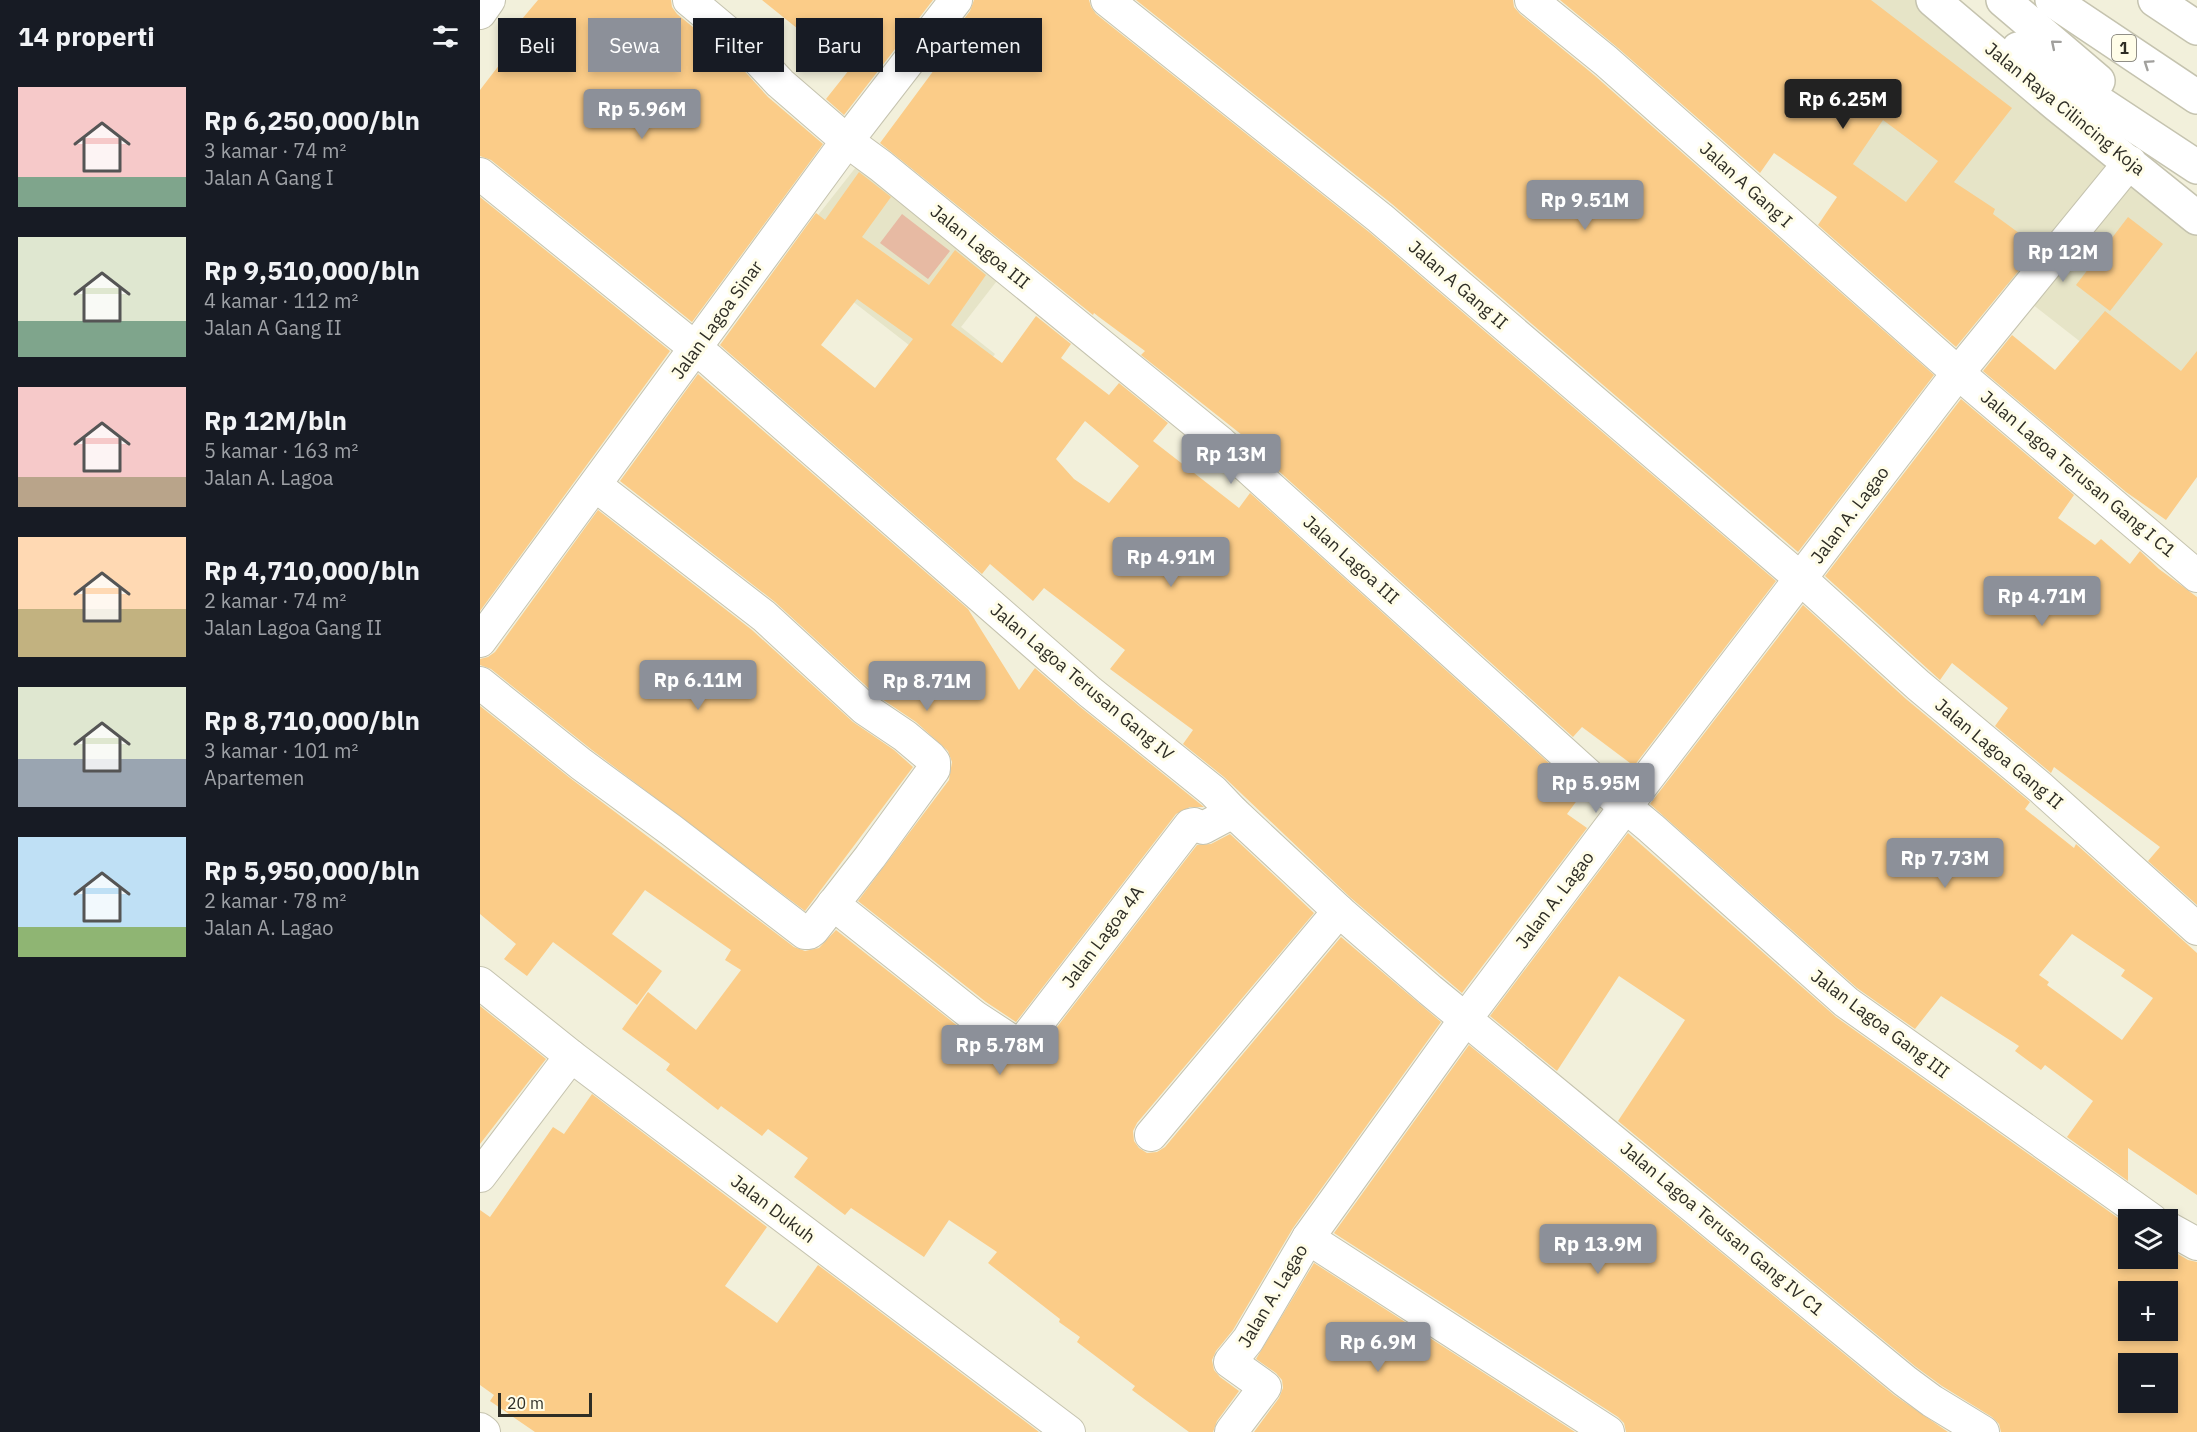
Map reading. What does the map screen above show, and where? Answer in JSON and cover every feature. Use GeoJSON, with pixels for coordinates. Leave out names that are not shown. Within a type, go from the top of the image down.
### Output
{"type":"FeatureCollection","features":[{"type":"Feature","properties":{"kind":"highway","name":"Jalan Raya Cilincing Koja"},"geometry":{"type":"LineString","coordinates":[[1933,0],[2056,105],[2197,218]]}},
{"type":"Feature","properties":{"kind":"highway","name":"Jalan Raya Cilincing Koja"},"geometry":{"type":"LineString","coordinates":[[1945,0],[2187,160]]}},
{"type":"Feature","properties":{"kind":"highway","name":"Jalan Raya Cilincing Koja"},"geometry":{"type":"LineString","coordinates":[[2003,0],[2086,69],[2187,160]]}},
{"type":"Feature","properties":{"kind":"highway","name":"1"},"geometry":{"type":"LineString","coordinates":[[2052,0],[2197,97]]}},
{"type":"Feature","properties":{"kind":"highway"},"geometry":{"type":"LineString","coordinates":[[2156,0],[2197,28]]}},
{"type":"Feature","properties":{"kind":"street"},"geometry":{"type":"LineString","coordinates":[[480,13],[489,0]]}},
{"type":"Feature","properties":{"kind":"street","name":"Jalan Lagoa III"},"geometry":{"type":"LineString","coordinates":[[689,0],[750,51],[780,83],[847,141],[881,166],[1221,442],[1626,806]]}},
{"type":"Feature","properties":{"kind":"street","name":"Jalan Lagoa Sinar"},"geometry":{"type":"LineString","coordinates":[[480,641],[847,141],[956,0]]}},
{"type":"Feature","properties":{"kind":"street","name":"Jalan A Gang II"},"geometry":{"type":"LineString","coordinates":[[1107,0],[1380,218],[1801,579]]}},
{"type":"Feature","properties":{"kind":"street","name":"Jalan A Gang I"},"geometry":{"type":"LineString","coordinates":[[1531,0],[1606,61],[1958,373]]}},
{"type":"Feature","properties":{"kind":"street","name":"Jalan A. Lagao"},"geometry":{"type":"LineString","coordinates":[[1230,1432],[1265,1387],[1230,1362],[1248,1340],[1308,1238],[1467,1017],[1626,806],[1958,373],[2130,162]]}},
{"type":"Feature","properties":{"kind":"street","name":"Jalan Lagoa Terusan Gang IV"},"geometry":{"type":"LineString","coordinates":[[480,174],[695,350],[1090,692],[1213,791],[1339,911],[1431,990],[1467,1017]]}},
{"type":"Feature","properties":{"kind":"street","name":"Jalan Lagoa Terusan Gang I C1"},"geometry":{"type":"LineString","coordinates":[[1958,373],[2197,576]]}},
{"type":"Feature","properties":{"kind":"street"},"geometry":{"type":"LineString","coordinates":[[480,683],[581,764],[671,830],[801,932],[809,933],[833,904],[934,770],[934,762],[905,736],[865,709],[764,616],[595,485]]}},
{"type":"Feature","properties":{"kind":"street","name":"Jalan Lagoa Gang II"},"geometry":{"type":"LineString","coordinates":[[1801,579],[1918,685],[2041,788],[2197,928]]}},
{"type":"Feature","properties":{"kind":"street","name":"Jalan Lagoa Gang III"},"geometry":{"type":"LineString","coordinates":[[1626,806],[1846,1002],[2137,1209]]}},
{"type":"Feature","properties":{"kind":"street","name":"Jalan Lagoa 4A"},"geometry":{"type":"LineString","coordinates":[[833,904],[975,1017],[1018,1045],[1023,1042],[1190,825],[1192,823],[1203,828],[1233,812]]}},
{"type":"Feature","properties":{"kind":"street"},"geometry":{"type":"LineString","coordinates":[[1151,1135],[1339,911]]}},
{"type":"Feature","properties":{"kind":"street","name":"Jalan Dukuh"},"geometry":{"type":"LineString","coordinates":[[480,983],[571,1056],[1069,1432]]}},
{"type":"Feature","properties":{"kind":"street","name":"Jalan Lagoa Terusan Gang IV C1"},"geometry":{"type":"LineString","coordinates":[[1467,1017],[1905,1381],[1932,1401],[1983,1432]]}},
{"type":"Feature","properties":{"kind":"street"},"geometry":{"type":"LineString","coordinates":[[480,1176],[571,1056]]}},
{"type":"Feature","properties":{"kind":"street"},"geometry":{"type":"LineString","coordinates":[[2178,1234],[2197,1244]]}},
{"type":"Feature","properties":{"kind":"street"},"geometry":{"type":"LineString","coordinates":[[1308,1238],[1608,1432]]}},
{"type":"Feature","properties":{"kind":"street"},"geometry":{"type":"LineString","coordinates":[[480,1429],[484,1432]]}},
{"type":"Feature","properties":{"kind":"shaded area"},"geometry":{"type":"Polygon","coordinates":[[[1643,0],[1937,0],[2197,209],[2197,425],[2128,379],[1643,0]]]}},
{"type":"Feature","properties":{"kind":"shaded area"},"geometry":{"type":"Polygon","coordinates":[[[860,162],[1003,273],[961,327],[995,354],[967,390],[789,252],[860,162]]]}},
{"type":"Feature","properties":{"kind":"shaded area"},"geometry":{"type":"Polygon","coordinates":[[[902,214],[950,251],[928,279],[880,243],[902,214]]]}},
{"type":"Feature","properties":{"kind":"building"},"geometry":{"type":"Polygon","coordinates":[[[538,0],[671,0],[672,7],[677,14],[693,27],[693,72],[745,72],[768,97],[823,144],[692,322],[491,160],[480,156],[480,90],[498,67],[498,72],[576,72],[576,18],[523,18],[538,0]]]}},
{"type":"Feature","properties":{"kind":"building"},"geometry":{"type":"Polygon","coordinates":[[[762,0],[933,0],[919,18],[895,18],[895,49],[883,65],[883,18],[796,18],[796,27],[762,0]]]}},
{"type":"Feature","properties":{"kind":"building"},"geometry":{"type":"Polygon","coordinates":[[[974,0],[1089,0],[1096,14],[1369,232],[1776,581],[1634,766],[1582,727],[1573,737],[1272,465],[1275,461],[1141,355],[1145,351],[1094,313],[1093,315],[880,143],[933,72],[1042,72],[1042,18],[965,18],[974,0]]]}},
{"type":"Feature","properties":{"kind":"building"},"geometry":{"type":"Polygon","coordinates":[[[1136,0],[1513,0],[1514,7],[1520,14],[1594,75],[1934,375],[1798,552],[1392,204],[1136,0]]]}},
{"type":"Feature","properties":{"kind":"building"},"geometry":{"type":"Polygon","coordinates":[[[1560,0],[1871,0],[2012,108],[1954,182],[1995,209],[1993,214],[2038,247],[1956,347],[1818,225],[1837,197],[1774,153],[1760,173],[1560,0]],[[1883,120],[1853,164],[1906,202],[1938,161],[1883,120]]]}},
{"type":"Feature","properties":{"kind":"building"},"geometry":{"type":"Polygon","coordinates":[[[847,72],[877,72],[844,115],[826,99],[847,72]]]}},
{"type":"Feature","properties":{"kind":"building"},"geometry":{"type":"Polygon","coordinates":[[[859,172],[891,197],[862,237],[929,285],[955,250],[986,275],[951,325],[1002,363],[1036,316],[1071,344],[1061,358],[1109,395],[1119,383],[1168,423],[1153,441],[1239,508],[1250,493],[1551,765],[1547,770],[1581,795],[1567,814],[1587,828],[1462,993],[1351,898],[1224,777],[1183,744],[1193,730],[1110,669],[1125,650],[1044,588],[1033,601],[990,564],[982,574],[720,345],[816,213],[825,220],[859,172]],[[857,299],[821,345],[875,388],[913,339],[857,299]],[[1085,421],[1056,459],[1074,479],[1109,503],[1139,466],[1085,421]]]}},
{"type":"Feature","properties":{"kind":"building"},"geometry":{"type":"Polygon","coordinates":[[[480,197],[670,351],[480,611],[480,197]]]}},
{"type":"Feature","properties":{"kind":"building"},"geometry":{"type":"Polygon","coordinates":[[[2128,217],[2163,244],[2110,311],[2076,285],[2128,217]]]}},
{"type":"Feature","properties":{"kind":"building"},"geometry":{"type":"Polygon","coordinates":[[[2105,311],[2181,371],[2197,351],[2197,477],[2166,520],[2126,492],[1983,371],[2012,335],[2055,370],[2105,311]]]}},
{"type":"Feature","properties":{"kind":"building"},"geometry":{"type":"Polygon","coordinates":[[[698,374],[968,609],[1019,690],[1035,668],[1204,807],[1190,807],[1176,814],[1016,1022],[986,1002],[858,901],[949,780],[952,762],[948,751],[916,722],[876,695],[775,602],[620,481],[698,374]]]}},
{"type":"Feature","properties":{"kind":"building"},"geometry":{"type":"Polygon","coordinates":[[[1961,399],[2074,495],[2058,518],[2095,545],[2101,539],[2130,564],[2140,551],[2159,569],[2197,597],[2197,905],[2148,861],[2160,847],[2054,767],[2051,773],[1995,726],[2008,708],[1952,663],[1940,680],[1825,576],[1961,399]]]}},
{"type":"Feature","properties":{"kind":"building"},"geometry":{"type":"Polygon","coordinates":[[[598,510],[752,630],[853,722],[894,750],[913,767],[805,911],[592,750],[491,669],[480,665],[480,659],[495,652],[598,510]]]}},
{"type":"Feature","properties":{"kind":"building"},"geometry":{"type":"Polygon","coordinates":[[[1803,605],[1906,699],[2030,802],[2025,809],[2074,848],[2076,844],[2197,953],[2197,1195],[2128,1148],[2128,1181],[2067,1137],[2093,1101],[2045,1065],[2041,1070],[2015,1051],[2019,1046],[1941,996],[1915,1029],[1857,988],[1650,804],[1803,605]],[[2072,934],[2039,975],[2049,982],[2047,985],[2122,1040],[2153,998],[2121,976],[2125,970],[2072,934]]]}},
{"type":"Feature","properties":{"kind":"building"},"geometry":{"type":"Polygon","coordinates":[[[480,706],[570,778],[794,947],[805,951],[819,948],[836,930],[964,1031],[1008,1060],[1017,1063],[1037,1053],[1197,845],[1211,844],[1230,834],[1314,913],[1137,1123],[1133,1131],[1134,1141],[1147,1153],[1157,1152],[1165,1147],[1341,937],[1441,1022],[1293,1228],[1233,1330],[1216,1351],[1212,1360],[1214,1370],[1239,1391],[1217,1421],[1213,1432],[1189,1432],[1132,1390],[1135,1386],[1077,1342],[1080,1337],[1059,1322],[1060,1319],[988,1263],[997,1252],[949,1220],[924,1257],[851,1208],[845,1215],[794,1177],[808,1158],[768,1129],[762,1136],[721,1106],[718,1110],[666,1070],[670,1064],[622,1029],[648,992],[696,1030],[741,970],[725,960],[731,950],[645,890],[612,934],[662,971],[637,1005],[553,942],[527,976],[504,959],[516,944],[480,914],[480,706]]]}},
{"type":"Feature","properties":{"kind":"building"},"geometry":{"type":"Polygon","coordinates":[[[1628,833],[1836,1017],[2118,1218],[2118,1269],[2178,1269],[2178,1254],[2197,1262],[2197,1432],[2001,1432],[1999,1424],[1992,1417],[1916,1367],[1618,1121],[1685,1020],[1619,976],[1557,1071],[1490,1016],[1628,833]]]}},
{"type":"Feature","properties":{"kind":"building"},"geometry":{"type":"Polygon","coordinates":[[[480,1006],[546,1059],[480,1144],[480,1006]]]}},
{"type":"Feature","properties":{"kind":"building"},"geometry":{"type":"Polygon","coordinates":[[[1469,1045],[1894,1395],[1948,1432],[1626,1432],[1624,1423],[1618,1417],[1334,1233],[1469,1045]]]}},
{"type":"Feature","properties":{"kind":"building"},"geometry":{"type":"Polygon","coordinates":[[[592,1094],[767,1227],[725,1286],[777,1323],[818,1265],[1039,1432],[535,1432],[490,1401],[494,1395],[480,1385],[480,1210],[490,1217],[553,1127],[564,1134],[592,1094]]]}},
{"type":"Feature","properties":{"kind":"building"},"geometry":{"type":"Polygon","coordinates":[[[1314,1263],[1575,1432],[1254,1432],[1279,1398],[1283,1388],[1282,1380],[1276,1373],[1256,1359],[1314,1263]]]}}]}
